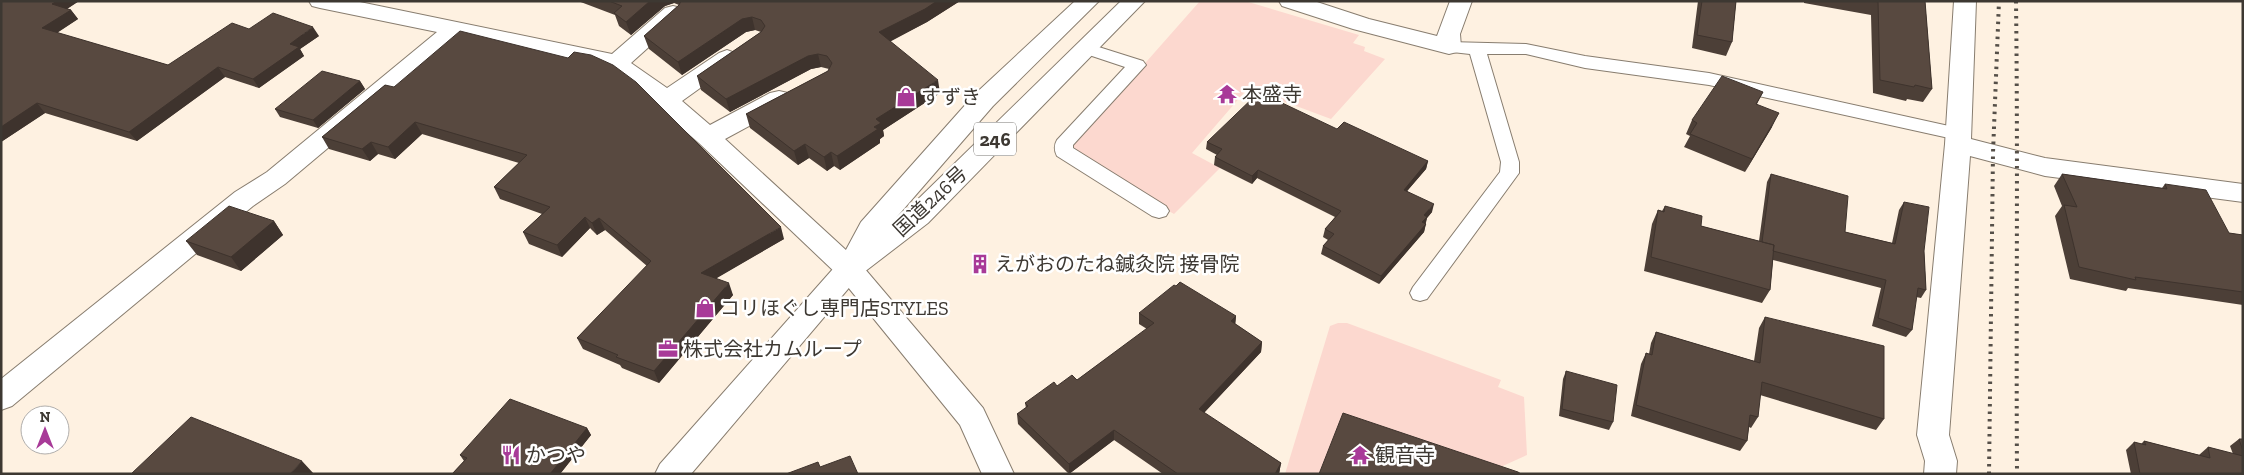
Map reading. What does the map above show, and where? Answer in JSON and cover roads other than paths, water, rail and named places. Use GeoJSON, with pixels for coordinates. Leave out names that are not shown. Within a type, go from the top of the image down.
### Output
{"type":"FeatureCollection","features":[{"type":"Feature","properties":{"kind":"main road"},"geometry":{"type":"LineString","coordinates":[[320,1],[603,59],[646,83],[708,137],[849,269],[972,417],[998,474]]}},
{"type":"Feature","properties":{"kind":"main road","name":"国道246号"},"geometry":{"type":"LineString","coordinates":[[849,269],[871,229],[984,100],[1088,1]]}},
{"type":"Feature","properties":{"kind":"main road","name":"国道246号"},"geometry":{"type":"LineString","coordinates":[[670,474],[849,269],[918,216],[1134,1]]}},
{"type":"Feature","properties":{"kind":"main road"},"geometry":{"type":"LineString","coordinates":[[1290,1],[1361,24],[1449,47],[1448,34],[1460,1]]}},
{"type":"Feature","properties":{"kind":"main road"},"geometry":{"type":"LineString","coordinates":[[1940,474],[1941,461],[1933,435],[1958,139],[1965,1]]}},
{"type":"Feature","properties":{"kind":"main road"},"geometry":{"type":"LineString","coordinates":[[615,64],[674,12]]}},
{"type":"Feature","properties":{"kind":"main road"},"geometry":{"type":"LineString","coordinates":[[1,397],[244,199],[276,178],[456,28]]}},
{"type":"Feature","properties":{"kind":"main road"},"geometry":{"type":"LineString","coordinates":[[666,101],[747,44]]}},
{"type":"Feature","properties":{"kind":"main road"},"geometry":{"type":"LineString","coordinates":[[708,137],[795,90]]}},
{"type":"Feature","properties":{"kind":"main road"},"geometry":{"type":"LineString","coordinates":[[1958,139],[2046,167],[2084,170],[2243,193]]}},
{"type":"Feature","properties":{"kind":"lane"},"geometry":{"type":"LineString","coordinates":[[1449,47],[1526,49],[1585,62],[1709,79],[1958,139]]}},
{"type":"Feature","properties":{"kind":"lane"},"geometry":{"type":"LineString","coordinates":[[1086,48],[1137,65],[1064,144],[1064,151],[1159,211]]}},
{"type":"Feature","properties":{"kind":"lane"},"geometry":{"type":"LineString","coordinates":[[1420,293],[1509,173],[1510,162],[1476,49]]}},
{"type":"Feature","properties":{"kind":"railway"},"geometry":{"type":"LineString","coordinates":[[1989,474],[1993,153],[1999,1]]}},
{"type":"Feature","properties":{"kind":"railway"},"geometry":{"type":"LineString","coordinates":[[2016,1],[2017,474]]}},
{"type":"Feature","properties":{"kind":"place","name":"本盛寺"},"geometry":{"type":"Point","coordinates":[1227,94]}},
{"type":"Feature","properties":{"kind":"place","name":"すずき"},"geometry":{"type":"Point","coordinates":[906,97]}},
{"type":"Feature","properties":{"kind":"place","name":"えがおのたね鍼灸院 接骨院"},"geometry":{"type":"Point","coordinates":[980,264]}},
{"type":"Feature","properties":{"kind":"place","name":"コリほぐし専門店STYLES"},"geometry":{"type":"Point","coordinates":[705,308]}},
{"type":"Feature","properties":{"kind":"place","name":"株式会社カムループ"},"geometry":{"type":"Point","coordinates":[668,349]}},
{"type":"Feature","properties":{"kind":"place","name":"かつや"},"geometry":{"type":"Point","coordinates":[511,455]}},
{"type":"Feature","properties":{"kind":"place","name":"観音寺"},"geometry":{"type":"Point","coordinates":[1360,455]}}]}
